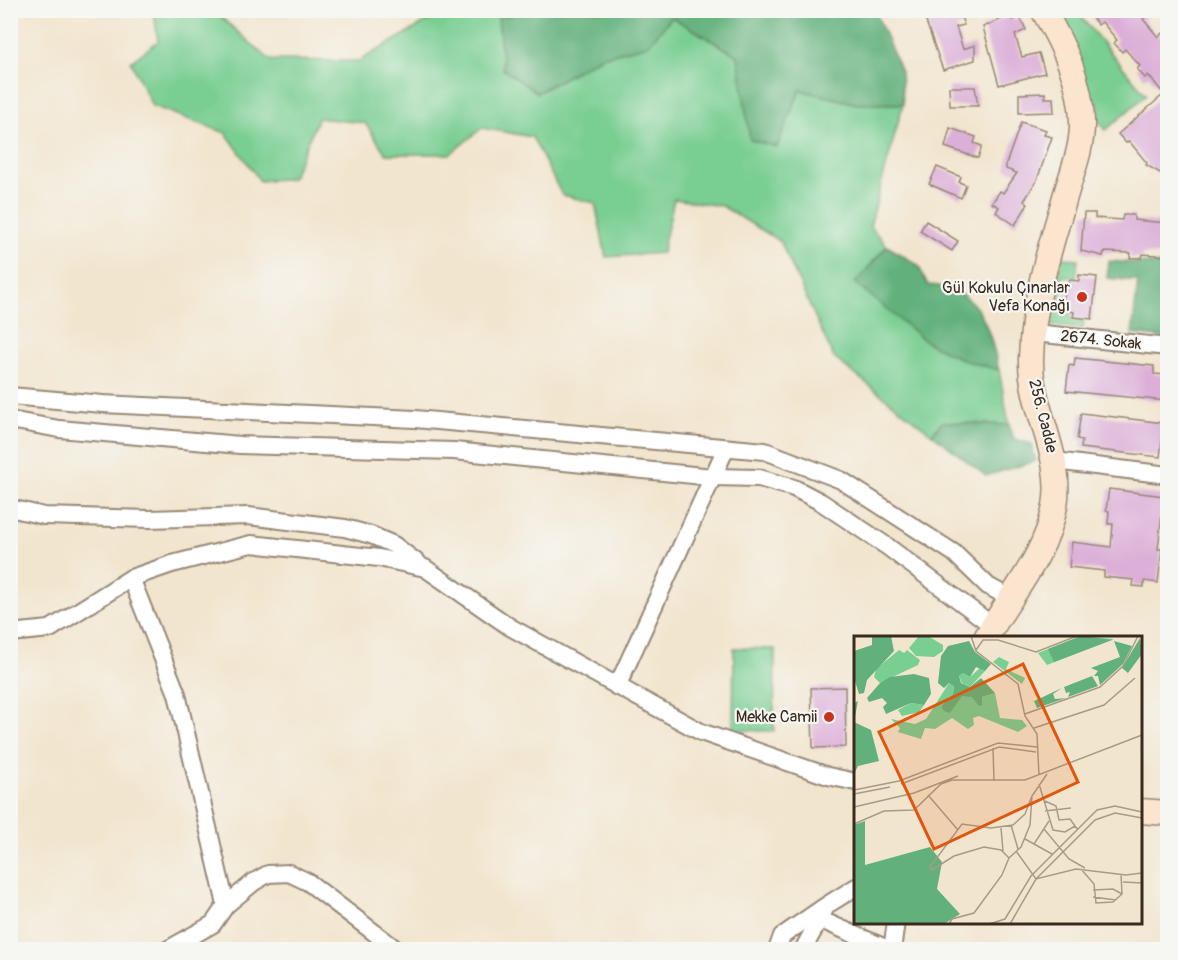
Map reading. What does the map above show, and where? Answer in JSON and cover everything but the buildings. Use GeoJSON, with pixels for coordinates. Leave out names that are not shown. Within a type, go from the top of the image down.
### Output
{"type":"FeatureCollection","features":[{"type":"Feature","properties":{"kind":"street","name":"256. Cadde"},"geometry":{"type":"LineString","coordinates":[[989,632],[1036,556],[1051,521],[1057,492],[1055,461],[1032,375],[1034,333],[1048,260],[1078,151],[1082,126],[1074,74],[1043,10]]}},
{"type":"Feature","properties":{"kind":"street","name":"2674. Sokak"},"geometry":{"type":"LineString","coordinates":[[1034,333],[1167,347]]}},
{"type":"Feature","properties":{"kind":"street"},"geometry":{"type":"LineString","coordinates":[[10,396],[103,404],[415,419],[765,451],[841,480],[954,553],[988,586],[1011,597]]}},
{"type":"Feature","properties":{"kind":"street"},"geometry":{"type":"LineString","coordinates":[[10,420],[59,429],[240,446],[454,451],[713,477],[759,477],[808,494],[888,547],[989,632]]}},
{"type":"Feature","properties":{"kind":"street"},"geometry":{"type":"LineString","coordinates":[[617,687],[726,448]]}},
{"type":"Feature","properties":{"kind":"street"},"geometry":{"type":"LineString","coordinates":[[1055,461],[1167,475]]}},
{"type":"Feature","properties":{"kind":"street"},"geometry":{"type":"LineString","coordinates":[[10,508],[44,516],[149,519],[248,516],[345,528],[371,535],[394,545],[510,627],[701,732],[828,776],[854,782]]}},
{"type":"Feature","properties":{"kind":"street"},"geometry":{"type":"LineString","coordinates":[[10,633],[50,628],[131,578],[172,564],[251,544],[341,552],[425,568]]}},
{"type":"Feature","properties":{"kind":"street"},"geometry":{"type":"LineString","coordinates":[[131,578],[177,694],[226,906]]}},
{"type":"Feature","properties":{"kind":"street"},"geometry":{"type":"LineString","coordinates":[[1142,811],[1167,813]]}},
{"type":"Feature","properties":{"kind":"street"},"geometry":{"type":"LineString","coordinates":[[1142,825],[1167,826]]}},
{"type":"Feature","properties":{"kind":"street"},"geometry":{"type":"LineString","coordinates":[[167,950],[213,924],[226,906],[254,882],[268,874],[289,873],[308,882],[397,950]]}},
{"type":"Feature","properties":{"kind":"street"},"geometry":{"type":"LineString","coordinates":[[777,950],[782,936],[823,912],[854,888]]}},
{"type":"Feature","properties":{"kind":"street"},"geometry":{"type":"LineString","coordinates":[[803,950],[823,912]]}},
{"type":"Feature","properties":{"kind":"street"},"geometry":{"type":"LineString","coordinates":[[823,912],[891,950],[896,924]]}},
{"type":"Feature","properties":{"kind":"green space"},"geometry":{"type":"Polygon","coordinates":[[[154,11],[214,11],[270,60],[359,61],[445,11],[533,11],[498,19],[537,93],[601,57],[648,45],[672,17],[738,56],[777,146],[800,90],[857,104],[903,104],[870,226],[887,246],[855,283],[963,360],[999,370],[1009,425],[942,422],[932,434],[834,358],[780,241],[722,206],[674,199],[662,253],[606,257],[595,203],[562,195],[532,137],[482,128],[450,154],[386,154],[365,123],[318,118],[292,178],[260,181],[226,133],[152,106],[131,62],[158,41],[154,11]]]}},
{"type":"Feature","properties":{"kind":"green space"},"geometry":{"type":"Polygon","coordinates":[[[533,11],[875,11],[901,72],[903,104],[857,104],[800,90],[777,147],[750,140],[738,56],[672,17],[648,45],[601,57],[537,93],[503,69],[498,18],[533,11]]]}},
{"type":"Feature","properties":{"kind":"green space"},"geometry":{"type":"Polygon","coordinates":[[[1057,11],[1076,11],[1146,95],[1106,130],[1093,114],[1057,11]]]}},
{"type":"Feature","properties":{"kind":"green space"},"geometry":{"type":"Polygon","coordinates":[[[887,246],[918,265],[928,285],[960,293],[971,302],[986,325],[999,370],[963,360],[928,343],[855,283],[887,246]]]}},
{"type":"Feature","properties":{"kind":"green space"},"geometry":{"type":"Polygon","coordinates":[[[1061,258],[1078,259],[1076,278],[1063,276],[1059,312],[1071,314],[1071,320],[1084,321],[1083,329],[1048,325],[1061,258]]]}},
{"type":"Feature","properties":{"kind":"green space"},"geometry":{"type":"Polygon","coordinates":[[[1109,261],[1167,265],[1167,338],[1132,334],[1138,281],[1107,278],[1109,261]]]}},
{"type":"Feature","properties":{"kind":"green space"},"geometry":{"type":"Polygon","coordinates":[[[942,422],[1009,425],[1014,439],[1032,444],[1036,461],[986,476],[932,434],[942,422]]]}},
{"type":"Feature","properties":{"kind":"green space"},"geometry":{"type":"Polygon","coordinates":[[[734,648],[775,649],[774,731],[733,730],[734,648]]]}},
{"type":"Feature","properties":{"kind":"place","name":"Gül Kokulu Çınarlar Vefa Konağı"},"geometry":{"type":"Point","coordinates":[1082,297]}},
{"type":"Feature","properties":{"kind":"place","name":"Mekke Camii"},"geometry":{"type":"Point","coordinates":[829,717]}}]}
